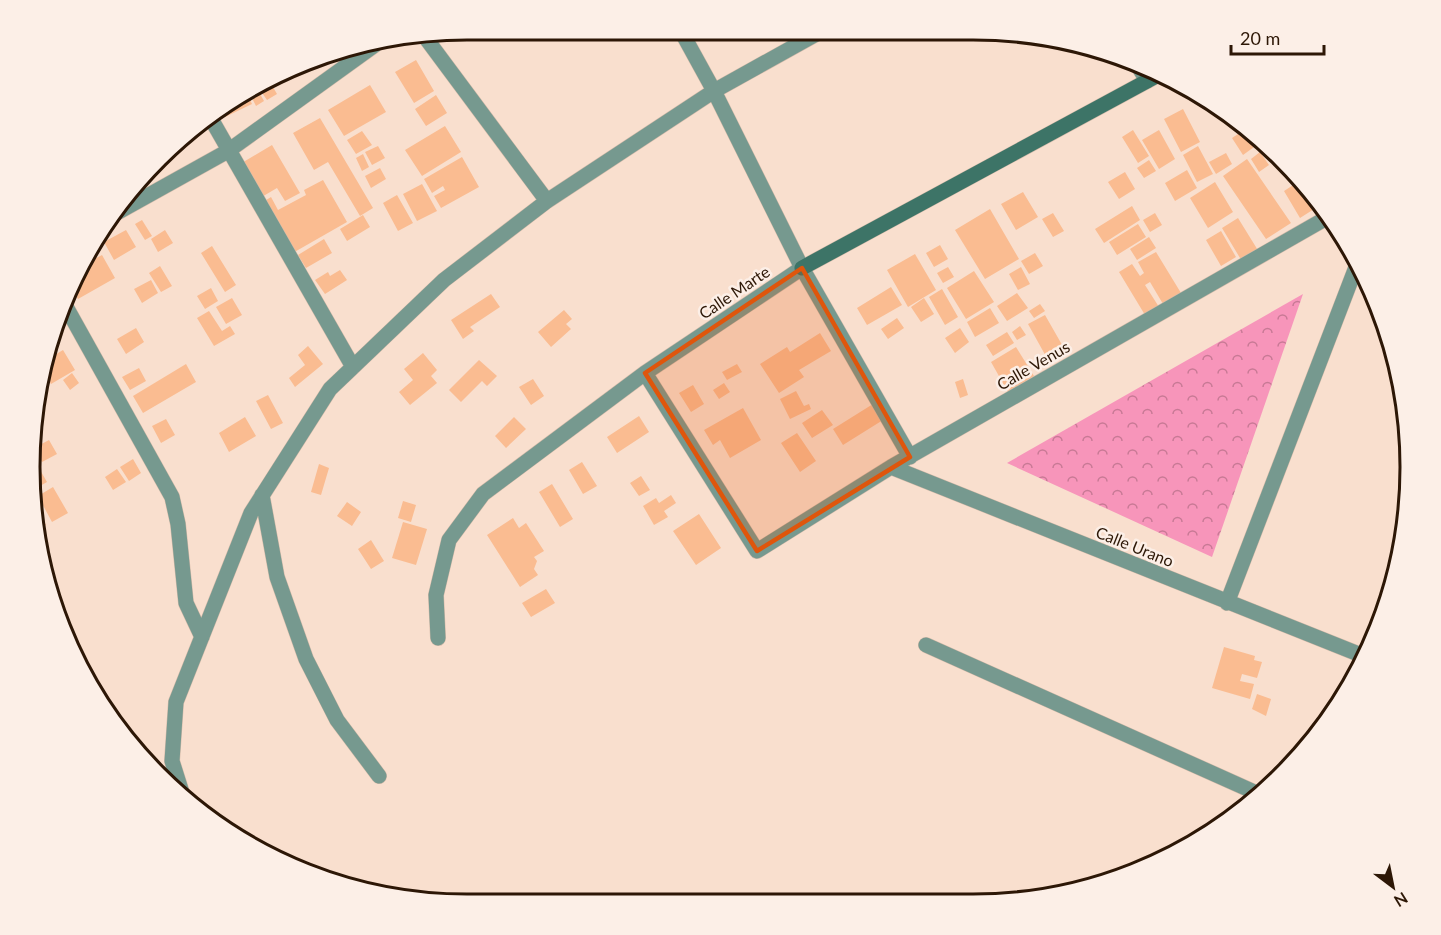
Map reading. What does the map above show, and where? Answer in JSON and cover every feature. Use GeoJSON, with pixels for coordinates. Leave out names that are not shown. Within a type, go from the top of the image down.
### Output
{"type":"FeatureCollection","features":[{"type":"Feature","properties":{"kind":"street"},"geometry":{"type":"LineString","coordinates":[[685,40],[802,268],[910,457]]}},
{"type":"Feature","properties":{"kind":"street"},"geometry":{"type":"LineString","coordinates":[[178,781],[172,761],[176,702],[250,513],[330,388],[444,280],[547,201],[714,92],[806,40]]}},
{"type":"Feature","properties":{"kind":"street"},"geometry":{"type":"LineString","coordinates":[[428,42],[547,201]]}},
{"type":"Feature","properties":{"kind":"street"},"geometry":{"type":"LineString","coordinates":[[132,205],[228,151],[363,54]]}},
{"type":"Feature","properties":{"kind":"street"},"geometry":{"type":"LineString","coordinates":[[1144,77],[1147,81]]}},
{"type":"Feature","properties":{"kind":"street","name":"Calle Marte"},"geometry":{"type":"LineString","coordinates":[[438,638],[436,595],[449,540],[483,494],[645,373],[802,268],[1150,79]]}},
{"type":"Feature","properties":{"kind":"street"},"geometry":{"type":"LineString","coordinates":[[214,124],[353,367]]}},
{"type":"Feature","properties":{"kind":"street","name":"Calle Venus"},"geometry":{"type":"LineString","coordinates":[[645,373],[757,550],[891,467],[1322,221]]}},
{"type":"Feature","properties":{"kind":"street"},"geometry":{"type":"LineString","coordinates":[[1227,603],[1353,274]]}},
{"type":"Feature","properties":{"kind":"street"},"geometry":{"type":"LineString","coordinates":[[69,313],[172,498],[178,524],[186,603],[202,637]]}},
{"type":"Feature","properties":{"kind":"street","name":"Calle Urano"},"geometry":{"type":"LineString","coordinates":[[891,467],[1357,654]]}},
{"type":"Feature","properties":{"kind":"street"},"geometry":{"type":"LineString","coordinates":[[262,495],[277,577],[306,659],[337,720],[379,776]]}},
{"type":"Feature","properties":{"kind":"street"},"geometry":{"type":"LineString","coordinates":[[926,645],[1252,791]]}},
{"type":"Feature","properties":{"kind":"highlighted area"},"geometry":{"type":"Polygon","coordinates":[[[802,268],[910,457],[757,551],[645,373],[802,268]]]}},
{"type":"Feature","properties":{"kind":"green space"},"geometry":{"type":"Polygon","coordinates":[[[1303,294],[1212,557],[1007,463],[1303,294]]]}},
{"type":"Feature","properties":{"kind":"building"},"geometry":{"type":"Polygon","coordinates":[[[416,60],[434,91],[414,103],[395,72],[416,60]]]}},
{"type":"Feature","properties":{"kind":"building"},"geometry":{"type":"Polygon","coordinates":[[[370,85],[386,112],[344,136],[328,110],[370,85]]]}},
{"type":"Feature","properties":{"kind":"building"},"geometry":{"type":"Polygon","coordinates":[[[273,88],[277,94],[267,100],[263,94],[273,88]]]}},
{"type":"Feature","properties":{"kind":"building"},"geometry":{"type":"Polygon","coordinates":[[[260,95],[264,101],[256,106],[252,99],[260,95]]]}},
{"type":"Feature","properties":{"kind":"building"},"geometry":{"type":"Polygon","coordinates":[[[436,95],[447,113],[426,126],[415,109],[436,95]]]}},
{"type":"Feature","properties":{"kind":"building"},"geometry":{"type":"Polygon","coordinates":[[[250,100],[252,104],[225,117],[230,112],[250,100]]]}},
{"type":"Feature","properties":{"kind":"building"},"geometry":{"type":"Polygon","coordinates":[[[1183,109],[1200,142],[1181,152],[1164,119],[1183,109]]]}},
{"type":"Feature","properties":{"kind":"building"},"geometry":{"type":"Polygon","coordinates":[[[320,118],[373,208],[360,216],[328,162],[314,170],[293,133],[320,118]]]}},
{"type":"Feature","properties":{"kind":"building"},"geometry":{"type":"Polygon","coordinates":[[[445,126],[461,152],[422,176],[405,150],[445,126]]]}},
{"type":"Feature","properties":{"kind":"building"},"geometry":{"type":"Polygon","coordinates":[[[1133,130],[1149,156],[1138,163],[1122,137],[1133,130]]]}},
{"type":"Feature","properties":{"kind":"building"},"geometry":{"type":"Polygon","coordinates":[[[1159,130],[1175,159],[1159,169],[1142,140],[1159,130]]]}},
{"type":"Feature","properties":{"kind":"building"},"geometry":{"type":"Polygon","coordinates":[[[362,131],[372,145],[356,154],[347,140],[362,131]]]}},
{"type":"Feature","properties":{"kind":"building"},"geometry":{"type":"Polygon","coordinates":[[[1239,133],[1255,146],[1243,155],[1232,138],[1239,133]]]}},
{"type":"Feature","properties":{"kind":"building"},"geometry":{"type":"Polygon","coordinates":[[[272,145],[300,193],[285,201],[277,188],[260,198],[240,164],[272,145]]]}},
{"type":"Feature","properties":{"kind":"building"},"geometry":{"type":"Polygon","coordinates":[[[378,146],[385,158],[372,165],[365,152],[378,146]]]}},
{"type":"Feature","properties":{"kind":"building"},"geometry":{"type":"Polygon","coordinates":[[[1198,146],[1213,174],[1197,182],[1183,155],[1198,146]]]}},
{"type":"Feature","properties":{"kind":"building"},"geometry":{"type":"Polygon","coordinates":[[[1260,152],[1269,165],[1259,172],[1251,159],[1260,152]]]}},
{"type":"Feature","properties":{"kind":"building"},"geometry":{"type":"Polygon","coordinates":[[[1226,153],[1232,164],[1216,174],[1209,162],[1226,153]]]}},
{"type":"Feature","properties":{"kind":"building"},"geometry":{"type":"Polygon","coordinates":[[[363,154],[369,167],[362,171],[356,158],[363,154]]]}},
{"type":"Feature","properties":{"kind":"building"},"geometry":{"type":"Polygon","coordinates":[[[462,157],[479,187],[441,208],[434,196],[445,190],[443,186],[432,193],[424,179],[462,157]]]}},
{"type":"Feature","properties":{"kind":"building"},"geometry":{"type":"Polygon","coordinates":[[[1247,159],[1291,223],[1266,239],[1223,176],[1247,159]]]}},
{"type":"Feature","properties":{"kind":"building"},"geometry":{"type":"Polygon","coordinates":[[[1149,160],[1156,171],[1144,178],[1137,168],[1149,160]]]}},
{"type":"Feature","properties":{"kind":"building"},"geometry":{"type":"Polygon","coordinates":[[[380,168],[386,179],[371,188],[365,176],[380,168]]]}},
{"type":"Feature","properties":{"kind":"building"},"geometry":{"type":"Polygon","coordinates":[[[1187,170],[1197,188],[1175,201],[1165,183],[1187,170]]]}},
{"type":"Feature","properties":{"kind":"building"},"geometry":{"type":"Polygon","coordinates":[[[1125,172],[1135,189],[1119,199],[1108,182],[1125,172]]]}},
{"type":"Feature","properties":{"kind":"building"},"geometry":{"type":"Polygon","coordinates":[[[323,180],[347,222],[291,254],[263,202],[271,197],[278,210],[306,195],[304,190],[323,180]]]}},
{"type":"Feature","properties":{"kind":"building"},"geometry":{"type":"Polygon","coordinates":[[[1215,182],[1233,212],[1208,228],[1190,198],[1215,182]]]}},
{"type":"Feature","properties":{"kind":"building"},"geometry":{"type":"Polygon","coordinates":[[[422,184],[437,211],[417,221],[403,194],[422,184]]]}},
{"type":"Feature","properties":{"kind":"building"},"geometry":{"type":"Polygon","coordinates":[[[1294,185],[1313,210],[1300,218],[1284,191],[1294,185]]]}},
{"type":"Feature","properties":{"kind":"building"},"geometry":{"type":"Polygon","coordinates":[[[1023,192],[1038,217],[1016,230],[1001,204],[1023,192]]]}},
{"type":"Feature","properties":{"kind":"building"},"geometry":{"type":"Polygon","coordinates":[[[397,195],[413,223],[398,231],[383,203],[397,195]]]}},
{"type":"Feature","properties":{"kind":"building"},"geometry":{"type":"Polygon","coordinates":[[[1132,206],[1140,220],[1104,243],[1095,229],[1132,206]]]}},
{"type":"Feature","properties":{"kind":"building"},"geometry":{"type":"Polygon","coordinates":[[[990,209],[1019,259],[985,279],[955,230],[990,209]]]}},
{"type":"Feature","properties":{"kind":"building"},"geometry":{"type":"Polygon","coordinates":[[[1053,213],[1064,231],[1053,237],[1042,219],[1053,213]]]}},
{"type":"Feature","properties":{"kind":"building"},"geometry":{"type":"Polygon","coordinates":[[[1155,213],[1162,225],[1150,232],[1143,220],[1155,213]]]}},
{"type":"Feature","properties":{"kind":"building"},"geometry":{"type":"Polygon","coordinates":[[[363,215],[370,227],[347,241],[340,229],[363,215]]]}},
{"type":"Feature","properties":{"kind":"building"},"geometry":{"type":"Polygon","coordinates":[[[1238,218],[1259,252],[1243,263],[1222,228],[1238,218]]]}},
{"type":"Feature","properties":{"kind":"building"},"geometry":{"type":"Polygon","coordinates":[[[142,220],[152,236],[145,240],[135,224],[142,220]]]}},
{"type":"Feature","properties":{"kind":"building"},"geometry":{"type":"Polygon","coordinates":[[[1138,224],[1146,237],[1117,255],[1109,242],[1138,224]]]}},
{"type":"Feature","properties":{"kind":"building"},"geometry":{"type":"Polygon","coordinates":[[[126,230],[136,247],[114,260],[105,241],[126,230]]]}},
{"type":"Feature","properties":{"kind":"building"},"geometry":{"type":"Polygon","coordinates":[[[165,230],[173,243],[158,252],[151,239],[165,230]]]}},
{"type":"Feature","properties":{"kind":"building"},"geometry":{"type":"Polygon","coordinates":[[[1221,231],[1236,257],[1221,266],[1206,240],[1221,231]]]}},
{"type":"Feature","properties":{"kind":"building"},"geometry":{"type":"Polygon","coordinates":[[[1149,237],[1156,248],[1137,260],[1130,249],[1149,237]]]}},
{"type":"Feature","properties":{"kind":"building"},"geometry":{"type":"Polygon","coordinates":[[[324,239],[332,253],[306,268],[298,255],[324,239]]]}},
{"type":"Feature","properties":{"kind":"building"},"geometry":{"type":"Polygon","coordinates":[[[940,245],[948,259],[934,267],[926,253],[940,245]]]}},
{"type":"Feature","properties":{"kind":"building"},"geometry":{"type":"Polygon","coordinates":[[[212,246],[236,285],[225,292],[201,253],[212,246]]]}},
{"type":"Feature","properties":{"kind":"building"},"geometry":{"type":"Polygon","coordinates":[[[1156,252],[1181,293],[1163,304],[1150,282],[1145,285],[1159,307],[1145,315],[1119,272],[1132,264],[1140,276],[1144,273],[1138,262],[1156,252]]]}},
{"type":"Feature","properties":{"kind":"building"},"geometry":{"type":"Polygon","coordinates":[[[1035,253],[1043,266],[1029,274],[1021,261],[1035,253]]]}},
{"type":"Feature","properties":{"kind":"building"},"geometry":{"type":"Polygon","coordinates":[[[915,254],[936,290],[908,307],[887,270],[915,254]]]}},
{"type":"Feature","properties":{"kind":"building"},"geometry":{"type":"Polygon","coordinates":[[[102,255],[115,278],[78,299],[77,296],[96,258],[102,255]]]}},
{"type":"Feature","properties":{"kind":"building"},"geometry":{"type":"Polygon","coordinates":[[[160,266],[172,286],[161,292],[149,273],[160,266]]]}},
{"type":"Feature","properties":{"kind":"building"},"geometry":{"type":"Polygon","coordinates":[[[948,267],[954,277],[943,283],[937,273],[948,267]]]}},
{"type":"Feature","properties":{"kind":"building"},"geometry":{"type":"Polygon","coordinates":[[[1021,267],[1030,284],[1018,290],[1009,274],[1021,267]]]}},
{"type":"Feature","properties":{"kind":"building"},"geometry":{"type":"Polygon","coordinates":[[[340,270],[347,280],[325,294],[315,280],[328,272],[330,276],[340,270]]]}},
{"type":"Feature","properties":{"kind":"building"},"geometry":{"type":"Polygon","coordinates":[[[974,271],[994,302],[966,319],[947,288],[974,271]]]}},
{"type":"Feature","properties":{"kind":"building"},"geometry":{"type":"Polygon","coordinates":[[[151,280],[158,293],[142,303],[134,289],[151,280]]]}},
{"type":"Feature","properties":{"kind":"building"},"geometry":{"type":"Polygon","coordinates":[[[891,287],[902,305],[867,325],[857,308],[891,287]]]}},
{"type":"Feature","properties":{"kind":"building"},"geometry":{"type":"Polygon","coordinates":[[[211,288],[218,301],[205,309],[197,296],[211,288]]]}},
{"type":"Feature","properties":{"kind":"building"},"geometry":{"type":"Polygon","coordinates":[[[942,289],[958,317],[945,325],[929,297],[942,289]]]}},
{"type":"Feature","properties":{"kind":"building"},"geometry":{"type":"Polygon","coordinates":[[[1017,293],[1028,308],[1007,321],[997,306],[1017,293]]]}},
{"type":"Feature","properties":{"kind":"building"},"geometry":{"type":"Polygon","coordinates":[[[491,294],[500,307],[470,327],[474,331],[463,339],[451,320],[491,294]]]}},
{"type":"Feature","properties":{"kind":"building"},"geometry":{"type":"Polygon","coordinates":[[[232,298],[242,315],[226,324],[216,307],[232,298]]]}},
{"type":"Feature","properties":{"kind":"building"},"geometry":{"type":"Polygon","coordinates":[[[924,298],[934,314],[921,322],[911,307],[924,298]]]}},
{"type":"Feature","properties":{"kind":"building"},"geometry":{"type":"Polygon","coordinates":[[[1040,304],[1045,311],[1034,318],[1029,311],[1040,304]]]}},
{"type":"Feature","properties":{"kind":"building"},"geometry":{"type":"Polygon","coordinates":[[[990,308],[999,323],[975,337],[967,322],[990,308]]]}},
{"type":"Feature","properties":{"kind":"building"},"geometry":{"type":"Polygon","coordinates":[[[564,310],[572,319],[566,324],[571,329],[551,347],[538,332],[564,310]]]}},
{"type":"Feature","properties":{"kind":"building"},"geometry":{"type":"Polygon","coordinates":[[[209,311],[222,331],[230,326],[235,334],[214,346],[197,318],[209,311]]]}},
{"type":"Feature","properties":{"kind":"building"},"geometry":{"type":"Polygon","coordinates":[[[1045,315],[1065,350],[1048,360],[1028,324],[1045,315]]]}},
{"type":"Feature","properties":{"kind":"building"},"geometry":{"type":"Polygon","coordinates":[[[897,318],[904,328],[888,339],[881,329],[897,318]]]}},
{"type":"Feature","properties":{"kind":"building"},"geometry":{"type":"Polygon","coordinates":[[[1020,326],[1026,335],[1017,340],[1012,332],[1020,326]]]}},
{"type":"Feature","properties":{"kind":"building"},"geometry":{"type":"Polygon","coordinates":[[[136,328],[144,342],[126,354],[117,339],[136,328]]]}},
{"type":"Feature","properties":{"kind":"building"},"geometry":{"type":"Polygon","coordinates":[[[960,328],[969,342],[955,353],[945,338],[960,328]]]}},
{"type":"Feature","properties":{"kind":"building"},"geometry":{"type":"Polygon","coordinates":[[[1007,332],[1014,343],[993,356],[986,345],[1007,332]]]}},
{"type":"Feature","properties":{"kind":"building"},"geometry":{"type":"Polygon","coordinates":[[[820,333],[831,351],[799,370],[804,377],[779,393],[760,364],[787,347],[790,352],[820,333]]]}},
{"type":"Feature","properties":{"kind":"building"},"geometry":{"type":"Polygon","coordinates":[[[308,346],[323,364],[295,387],[289,378],[305,365],[298,355],[308,346]]]}},
{"type":"Feature","properties":{"kind":"building"},"geometry":{"type":"Polygon","coordinates":[[[1016,347],[1034,376],[1008,392],[991,362],[1016,347]]]}},
{"type":"Feature","properties":{"kind":"building"},"geometry":{"type":"Polygon","coordinates":[[[63,350],[75,370],[51,384],[50,382],[56,354],[63,350]]]}},
{"type":"Feature","properties":{"kind":"building"},"geometry":{"type":"Polygon","coordinates":[[[423,353],[437,370],[431,376],[437,383],[410,405],[399,392],[413,380],[404,369],[423,353]]]}},
{"type":"Feature","properties":{"kind":"building"},"geometry":{"type":"Polygon","coordinates":[[[479,360],[497,376],[487,386],[482,381],[461,402],[449,390],[479,360]]]}},
{"type":"Feature","properties":{"kind":"building"},"geometry":{"type":"Polygon","coordinates":[[[186,364],[196,382],[143,413],[133,396],[186,364]]]}},
{"type":"Feature","properties":{"kind":"building"},"geometry":{"type":"Polygon","coordinates":[[[737,364],[742,372],[727,380],[722,372],[737,364]]]}},
{"type":"Feature","properties":{"kind":"building"},"geometry":{"type":"Polygon","coordinates":[[[139,368],[146,381],[130,390],[122,377],[139,368]]]}},
{"type":"Feature","properties":{"kind":"building"},"geometry":{"type":"Polygon","coordinates":[[[72,373],[79,383],[70,390],[63,380],[72,373]]]}},
{"type":"Feature","properties":{"kind":"building"},"geometry":{"type":"Polygon","coordinates":[[[533,379],[544,396],[531,405],[519,387],[533,379]]]}},
{"type":"Feature","properties":{"kind":"building"},"geometry":{"type":"Polygon","coordinates":[[[963,379],[968,395],[960,398],[955,382],[963,379]]]}},
{"type":"Feature","properties":{"kind":"building"},"geometry":{"type":"Polygon","coordinates":[[[724,383],[730,392],[719,399],[713,390],[724,383]]]}},
{"type":"Feature","properties":{"kind":"building"},"geometry":{"type":"Polygon","coordinates":[[[693,385],[704,404],[691,412],[679,393],[693,385]]]}},
{"type":"Feature","properties":{"kind":"building"},"geometry":{"type":"Polygon","coordinates":[[[796,391],[804,406],[809,404],[811,409],[790,419],[780,399],[796,391]]]}},
{"type":"Feature","properties":{"kind":"building"},"geometry":{"type":"Polygon","coordinates":[[[268,395],[283,423],[271,429],[256,401],[268,395]]]}},
{"type":"Feature","properties":{"kind":"building"},"geometry":{"type":"Polygon","coordinates":[[[873,404],[883,420],[843,445],[833,429],[873,404]]]}},
{"type":"Feature","properties":{"kind":"building"},"geometry":{"type":"Polygon","coordinates":[[[743,408],[761,440],[730,458],[720,440],[713,445],[704,430],[743,408]]]}},
{"type":"Feature","properties":{"kind":"building"},"geometry":{"type":"Polygon","coordinates":[[[822,410],[833,425],[812,438],[802,423],[822,410]]]}},
{"type":"Feature","properties":{"kind":"building"},"geometry":{"type":"Polygon","coordinates":[[[639,416],[649,432],[617,453],[607,437],[639,416]]]}},
{"type":"Feature","properties":{"kind":"building"},"geometry":{"type":"Polygon","coordinates":[[[245,417],[256,436],[229,452],[219,433],[245,417]]]}},
{"type":"Feature","properties":{"kind":"building"},"geometry":{"type":"Polygon","coordinates":[[[514,417],[526,429],[506,448],[495,436],[514,417]]]}},
{"type":"Feature","properties":{"kind":"building"},"geometry":{"type":"Polygon","coordinates":[[[166,419],[175,435],[161,443],[152,426],[166,419]]]}},
{"type":"Feature","properties":{"kind":"building"},"geometry":{"type":"Polygon","coordinates":[[[797,433],[816,461],[800,472],[781,443],[797,433]]]}},
{"type":"Feature","properties":{"kind":"building"},"geometry":{"type":"Polygon","coordinates":[[[49,440],[57,454],[42,462],[41,444],[49,440]]]}},
{"type":"Feature","properties":{"kind":"building"},"geometry":{"type":"Polygon","coordinates":[[[133,459],[141,473],[129,481],[120,467],[133,459]]]}},
{"type":"Feature","properties":{"kind":"building"},"geometry":{"type":"Polygon","coordinates":[[[582,462],[597,486],[583,494],[569,470],[582,462]]]}},
{"type":"Feature","properties":{"kind":"building"},"geometry":{"type":"Polygon","coordinates":[[[319,464],[329,468],[321,495],[311,492],[319,464]]]}},
{"type":"Feature","properties":{"kind":"building"},"geometry":{"type":"Polygon","coordinates":[[[117,469],[126,482],[113,490],[105,477],[117,469]]]}},
{"type":"Feature","properties":{"kind":"building"},"geometry":{"type":"Polygon","coordinates":[[[40,470],[47,482],[41,486],[40,470]]]}},
{"type":"Feature","properties":{"kind":"building"},"geometry":{"type":"Polygon","coordinates":[[[641,476],[650,490],[639,496],[630,483],[641,476]]]}},
{"type":"Feature","properties":{"kind":"building"},"geometry":{"type":"Polygon","coordinates":[[[552,484],[573,519],[560,527],[539,492],[552,484]]]}},
{"type":"Feature","properties":{"kind":"building"},"geometry":{"type":"Polygon","coordinates":[[[53,487],[68,513],[52,522],[42,503],[41,494],[53,487]]]}},
{"type":"Feature","properties":{"kind":"building"},"geometry":{"type":"Polygon","coordinates":[[[671,495],[676,503],[664,511],[668,517],[654,525],[643,506],[656,498],[659,503],[671,495]]]}},
{"type":"Feature","properties":{"kind":"building"},"geometry":{"type":"Polygon","coordinates":[[[403,501],[416,505],[411,522],[398,518],[403,501]]]}},
{"type":"Feature","properties":{"kind":"building"},"geometry":{"type":"Polygon","coordinates":[[[347,502],[361,512],[352,526],[337,516],[347,502]]]}},
{"type":"Feature","properties":{"kind":"building"},"geometry":{"type":"Polygon","coordinates":[[[699,514],[721,548],[696,565],[673,531],[699,514]]]}},
{"type":"Feature","properties":{"kind":"building"},"geometry":{"type":"Polygon","coordinates":[[[513,518],[519,528],[526,523],[544,551],[534,557],[537,561],[534,569],[538,575],[520,587],[487,535],[513,518]]]}},
{"type":"Feature","properties":{"kind":"building"},"geometry":{"type":"Polygon","coordinates":[[[403,522],[427,529],[416,565],[392,558],[403,522]]]}},
{"type":"Feature","properties":{"kind":"building"},"geometry":{"type":"Polygon","coordinates":[[[371,540],[384,561],[371,569],[358,549],[371,540]]]}},
{"type":"Feature","properties":{"kind":"building"},"geometry":{"type":"Polygon","coordinates":[[[546,589],[555,603],[531,617],[522,603],[546,589]]]}},
{"type":"Feature","properties":{"kind":"building"},"geometry":{"type":"Polygon","coordinates":[[[1224,647],[1255,656],[1254,660],[1262,662],[1257,678],[1242,674],[1240,681],[1254,684],[1250,699],[1212,688],[1224,647]]]}},
{"type":"Feature","properties":{"kind":"building"},"geometry":{"type":"Polygon","coordinates":[[[1257,694],[1271,699],[1266,716],[1252,709],[1257,694]]]}}]}
